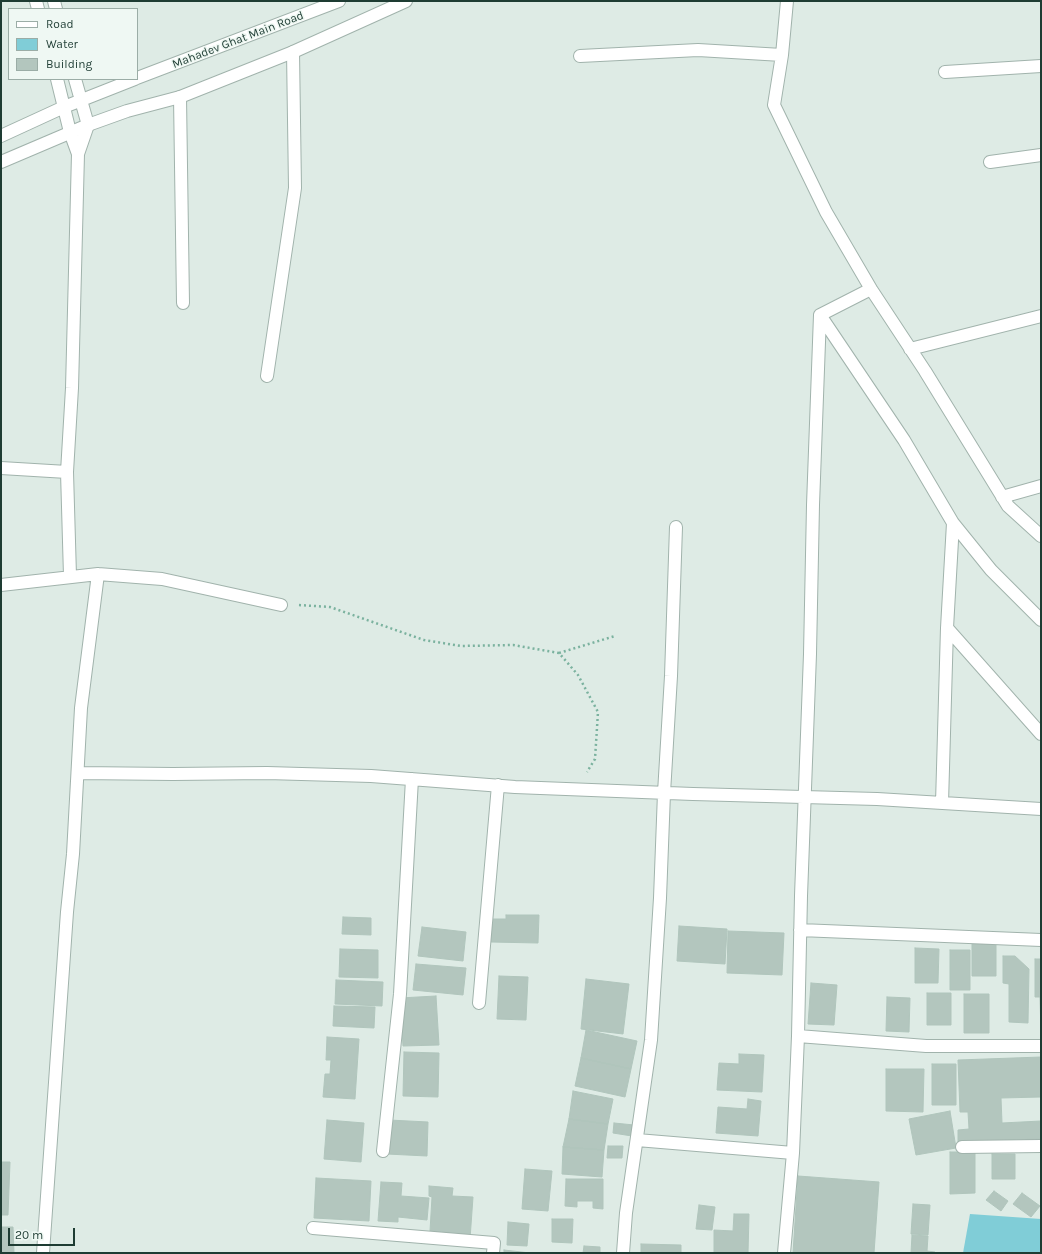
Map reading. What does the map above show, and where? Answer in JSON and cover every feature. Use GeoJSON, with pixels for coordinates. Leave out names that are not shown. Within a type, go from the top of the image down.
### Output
{"type":"FeatureCollection","features":[{"type":"Feature","properties":{"kind":"street","name":"Mahadev Ghat Main Road"},"geometry":{"type":"LineString","coordinates":[[138,78],[339,1]]}},
{"type":"Feature","properties":{"kind":"street"},"geometry":{"type":"LineString","coordinates":[[1,162],[88,125],[127,111],[180,97],[293,52],[406,1]]}},
{"type":"Feature","properties":{"kind":"street"},"geometry":{"type":"LineString","coordinates":[[787,1],[782,55],[774,105],[826,212],[871,289],[1008,506],[1041,536]]}},
{"type":"Feature","properties":{"kind":"street"},"geometry":{"type":"LineString","coordinates":[[580,56],[698,50],[782,55]]}},
{"type":"Feature","properties":{"kind":"street"},"geometry":{"type":"LineString","coordinates":[[267,376],[295,188],[293,52]]}},
{"type":"Feature","properties":{"kind":"street"},"geometry":{"type":"LineString","coordinates":[[945,72],[1041,66]]}},
{"type":"Feature","properties":{"kind":"street"},"geometry":{"type":"LineString","coordinates":[[57,80],[70,132],[78,154]]}},
{"type":"Feature","properties":{"kind":"street"},"geometry":{"type":"LineString","coordinates":[[70,576],[67,472],[72,388],[78,154],[88,125],[75,80]]}},
{"type":"Feature","properties":{"kind":"street","name":"Mahadev Ghat Main Road"},"geometry":{"type":"LineString","coordinates":[[1,136],[64,107],[133,80]]}},
{"type":"Feature","properties":{"kind":"street"},"geometry":{"type":"LineString","coordinates":[[180,97],[183,303]]}},
{"type":"Feature","properties":{"kind":"street"},"geometry":{"type":"LineString","coordinates":[[990,162],[1041,155]]}},
{"type":"Feature","properties":{"kind":"street"},"geometry":{"type":"LineString","coordinates":[[820,315],[871,289]]}},
{"type":"Feature","properties":{"kind":"street"},"geometry":{"type":"LineString","coordinates":[[820,315],[904,440],[953,523],[991,570],[1041,620]]}},
{"type":"Feature","properties":{"kind":"street"},"geometry":{"type":"LineString","coordinates":[[784,1253],[793,1153],[798,1036],[800,930],[820,315]]}},
{"type":"Feature","properties":{"kind":"street"},"geometry":{"type":"LineString","coordinates":[[910,349],[1041,316]]}},
{"type":"Feature","properties":{"kind":"street"},"geometry":{"type":"LineString","coordinates":[[1,468],[67,472]]}},
{"type":"Feature","properties":{"kind":"street"},"geometry":{"type":"LineString","coordinates":[[1002,497],[1041,486]]}},
{"type":"Feature","properties":{"kind":"street"},"geometry":{"type":"LineString","coordinates":[[942,803],[947,628],[953,523]]}},
{"type":"Feature","properties":{"kind":"street"},"geometry":{"type":"LineString","coordinates":[[623,1253],[626,1212],[651,1040],[671,676],[676,527]]}},
{"type":"Feature","properties":{"kind":"street"},"geometry":{"type":"LineString","coordinates":[[43,1253],[67,912],[73,854],[82,708],[98,574]]}},
{"type":"Feature","properties":{"kind":"street"},"geometry":{"type":"LineString","coordinates":[[1,585],[98,574],[162,579],[282,605]]}},
{"type":"Feature","properties":{"kind":"street"},"geometry":{"type":"LineString","coordinates":[[947,628],[1041,734]]}},
{"type":"Feature","properties":{"kind":"street"},"geometry":{"type":"LineString","coordinates":[[78,773],[267,773],[371,776],[576,789],[877,799],[1041,809]]}},
{"type":"Feature","properties":{"kind":"street"},"geometry":{"type":"LineString","coordinates":[[383,1151],[400,994],[412,779]]}},
{"type":"Feature","properties":{"kind":"street"},"geometry":{"type":"LineString","coordinates":[[479,1003],[498,785]]}},
{"type":"Feature","properties":{"kind":"street"},"geometry":{"type":"LineString","coordinates":[[800,930],[1041,940]]}},
{"type":"Feature","properties":{"kind":"street"},"geometry":{"type":"LineString","coordinates":[[798,1036],[926,1046],[1041,1046]]}},
{"type":"Feature","properties":{"kind":"street"},"geometry":{"type":"LineString","coordinates":[[637,1140],[793,1153]]}},
{"type":"Feature","properties":{"kind":"street"},"geometry":{"type":"LineString","coordinates":[[962,1147],[1041,1146]]}},
{"type":"Feature","properties":{"kind":"street"},"geometry":{"type":"LineString","coordinates":[[313,1228],[494,1243],[493,1253]]}},
{"type":"Feature","properties":{"kind":"path"},"geometry":{"type":"LineString","coordinates":[[282,605],[330,606],[424,640],[461,646],[513,645],[558,653],[615,636]]}},
{"type":"Feature","properties":{"kind":"path"},"geometry":{"type":"LineString","coordinates":[[558,653],[578,675],[598,712],[596,759],[576,789]]}},
{"type":"Feature","properties":{"kind":"water"},"geometry":{"type":"Polygon","coordinates":[[[970,1214],[1041,1219],[1041,1253],[963,1253],[970,1214]]]}},
{"type":"Feature","properties":{"kind":"building"},"geometry":{"type":"Polygon","coordinates":[[[506,915],[539,915],[538,943],[491,942],[492,919],[506,919],[506,915]]]}},
{"type":"Feature","properties":{"kind":"building"},"geometry":{"type":"Polygon","coordinates":[[[343,917],[371,918],[371,935],[342,934],[343,917]]]}},
{"type":"Feature","properties":{"kind":"building"},"geometry":{"type":"Polygon","coordinates":[[[679,926],[727,929],[725,964],[677,961],[679,926]]]}},
{"type":"Feature","properties":{"kind":"building"},"geometry":{"type":"Polygon","coordinates":[[[422,927],[466,932],[463,961],[418,956],[422,927]]]}},
{"type":"Feature","properties":{"kind":"building"},"geometry":{"type":"Polygon","coordinates":[[[728,931],[784,933],[782,975],[727,973],[728,931]]]}},
{"type":"Feature","properties":{"kind":"building"},"geometry":{"type":"Polygon","coordinates":[[[972,942],[996,942],[996,976],[972,976],[972,942]]]}},
{"type":"Feature","properties":{"kind":"building"},"geometry":{"type":"Polygon","coordinates":[[[915,948],[939,949],[938,983],[915,983],[915,948]]]}},
{"type":"Feature","properties":{"kind":"building"},"geometry":{"type":"Polygon","coordinates":[[[340,949],[378,950],[378,978],[339,977],[340,949]]]}},
{"type":"Feature","properties":{"kind":"building"},"geometry":{"type":"Polygon","coordinates":[[[950,950],[970,950],[970,990],[950,990],[950,950]]]}},
{"type":"Feature","properties":{"kind":"building"},"geometry":{"type":"Polygon","coordinates":[[[1003,956],[1015,956],[1029,969],[1028,1023],[1009,1022],[1009,984],[1003,983],[1003,956]]]}},
{"type":"Feature","properties":{"kind":"building"},"geometry":{"type":"Polygon","coordinates":[[[1035,959],[1041,959],[1041,1034],[1040,997],[1035,997],[1035,959]]]}},
{"type":"Feature","properties":{"kind":"building"},"geometry":{"type":"Polygon","coordinates":[[[416,964],[466,968],[463,995],[413,990],[416,964]]]}},
{"type":"Feature","properties":{"kind":"building"},"geometry":{"type":"Polygon","coordinates":[[[499,976],[528,977],[526,1020],[497,1019],[499,976]]]}},
{"type":"Feature","properties":{"kind":"building"},"geometry":{"type":"Polygon","coordinates":[[[586,979],[629,984],[623,1034],[581,1029],[586,979]]]}},
{"type":"Feature","properties":{"kind":"building"},"geometry":{"type":"Polygon","coordinates":[[[336,980],[383,982],[382,1006],[335,1004],[336,980]]]}},
{"type":"Feature","properties":{"kind":"building"},"geometry":{"type":"Polygon","coordinates":[[[811,983],[837,985],[834,1025],[808,1024],[811,983]]]}},
{"type":"Feature","properties":{"kind":"building"},"geometry":{"type":"Polygon","coordinates":[[[927,993],[951,993],[951,1025],[927,1025],[927,993]]]}},
{"type":"Feature","properties":{"kind":"building"},"geometry":{"type":"Polygon","coordinates":[[[964,994],[989,994],[989,1033],[964,1033],[964,994]]]}},
{"type":"Feature","properties":{"kind":"building"},"geometry":{"type":"Polygon","coordinates":[[[436,996],[439,1045],[403,1046],[400,998],[436,996]]]}},
{"type":"Feature","properties":{"kind":"building"},"geometry":{"type":"Polygon","coordinates":[[[887,997],[910,998],[909,1032],[886,1031],[887,997]]]}},
{"type":"Feature","properties":{"kind":"building"},"geometry":{"type":"Polygon","coordinates":[[[334,1006],[375,1007],[374,1028],[333,1026],[334,1006]]]}},
{"type":"Feature","properties":{"kind":"building"},"geometry":{"type":"Polygon","coordinates":[[[586,1030],[637,1041],[631,1069],[581,1058],[586,1030]]]}},
{"type":"Feature","properties":{"kind":"building"},"geometry":{"type":"Polygon","coordinates":[[[327,1037],[359,1039],[355,1099],[323,1097],[325,1074],[330,1074],[331,1060],[326,1060],[327,1037]]]}},
{"type":"Feature","properties":{"kind":"building"},"geometry":{"type":"Polygon","coordinates":[[[404,1052],[439,1053],[438,1097],[403,1096],[404,1052]]]}},
{"type":"Feature","properties":{"kind":"building"},"geometry":{"type":"Polygon","coordinates":[[[739,1054],[764,1055],[762,1092],[717,1090],[719,1063],[739,1064],[739,1054]]]}},
{"type":"Feature","properties":{"kind":"building"},"geometry":{"type":"Polygon","coordinates":[[[1041,1057],[1041,1097],[1001,1098],[1002,1123],[1041,1121],[1041,1139],[958,1142],[958,1130],[969,1129],[968,1112],[960,1112],[958,1060],[1041,1057]]]}},
{"type":"Feature","properties":{"kind":"building"},"geometry":{"type":"Polygon","coordinates":[[[581,1058],[631,1069],[625,1097],[575,1086],[581,1058]]]}},
{"type":"Feature","properties":{"kind":"building"},"geometry":{"type":"Polygon","coordinates":[[[932,1064],[956,1064],[956,1105],[932,1105],[932,1064]]]}},
{"type":"Feature","properties":{"kind":"building"},"geometry":{"type":"Polygon","coordinates":[[[886,1069],[924,1069],[923,1112],[886,1111],[886,1069]]]}},
{"type":"Feature","properties":{"kind":"building"},"geometry":{"type":"Polygon","coordinates":[[[573,1091],[613,1099],[608,1124],[569,1119],[573,1091]]]}},
{"type":"Feature","properties":{"kind":"building"},"geometry":{"type":"Polygon","coordinates":[[[748,1099],[761,1101],[758,1136],[716,1133],[718,1107],[747,1109],[748,1099]]]}},
{"type":"Feature","properties":{"kind":"building"},"geometry":{"type":"Polygon","coordinates":[[[950,1111],[956,1148],[916,1155],[909,1119],[950,1111]]]}},
{"type":"Feature","properties":{"kind":"building"},"geometry":{"type":"Polygon","coordinates":[[[569,1119],[608,1124],[604,1150],[563,1147],[569,1119]]]}},
{"type":"Feature","properties":{"kind":"building"},"geometry":{"type":"Polygon","coordinates":[[[327,1120],[364,1123],[361,1162],[324,1159],[327,1120]]]}},
{"type":"Feature","properties":{"kind":"building"},"geometry":{"type":"Polygon","coordinates":[[[389,1120],[428,1122],[427,1156],[387,1154],[389,1120]]]}},
{"type":"Feature","properties":{"kind":"building"},"geometry":{"type":"Polygon","coordinates":[[[614,1123],[634,1125],[632,1136],[613,1133],[614,1123]]]}},
{"type":"Feature","properties":{"kind":"building"},"geometry":{"type":"Polygon","coordinates":[[[608,1146],[623,1146],[622,1158],[607,1158],[608,1146]]]}},
{"type":"Feature","properties":{"kind":"building"},"geometry":{"type":"Polygon","coordinates":[[[563,1147],[604,1150],[602,1177],[562,1174],[563,1147]]]}},
{"type":"Feature","properties":{"kind":"building"},"geometry":{"type":"Polygon","coordinates":[[[950,1152],[975,1152],[975,1193],[950,1194],[950,1152]]]}},
{"type":"Feature","properties":{"kind":"building"},"geometry":{"type":"Polygon","coordinates":[[[992,1154],[1015,1154],[1015,1179],[992,1179],[992,1154]]]}},
{"type":"Feature","properties":{"kind":"building"},"geometry":{"type":"Polygon","coordinates":[[[1,1162],[10,1162],[8,1215],[1,1215],[1,1162]]]}},
{"type":"Feature","properties":{"kind":"building"},"geometry":{"type":"Polygon","coordinates":[[[525,1169],[552,1171],[548,1211],[522,1209],[525,1169]]]}},
{"type":"Feature","properties":{"kind":"building"},"geometry":{"type":"Polygon","coordinates":[[[798,1176],[879,1182],[874,1253],[793,1253],[798,1176]]]}},
{"type":"Feature","properties":{"kind":"building"},"geometry":{"type":"Polygon","coordinates":[[[316,1178],[371,1181],[369,1221],[314,1218],[316,1178]]]}},
{"type":"Feature","properties":{"kind":"building"},"geometry":{"type":"Polygon","coordinates":[[[566,1179],[603,1179],[603,1209],[593,1208],[593,1201],[577,1201],[577,1207],[565,1206],[566,1179]]]}},
{"type":"Feature","properties":{"kind":"building"},"geometry":{"type":"Polygon","coordinates":[[[381,1182],[402,1183],[401,1196],[429,1198],[427,1220],[398,1217],[398,1222],[378,1221],[381,1182]]]}},
{"type":"Feature","properties":{"kind":"building"},"geometry":{"type":"Polygon","coordinates":[[[429,1186],[453,1188],[452,1196],[473,1197],[470,1239],[454,1238],[455,1233],[430,1231],[432,1197],[429,1196],[429,1186]]]}},
{"type":"Feature","properties":{"kind":"building"},"geometry":{"type":"Polygon","coordinates":[[[994,1191],[1008,1201],[1001,1211],[986,1200],[994,1191]]]}},
{"type":"Feature","properties":{"kind":"building"},"geometry":{"type":"Polygon","coordinates":[[[1022,1193],[1040,1206],[1031,1217],[1013,1204],[1022,1193]]]}},
{"type":"Feature","properties":{"kind":"building"},"geometry":{"type":"Polygon","coordinates":[[[913,1204],[930,1205],[928,1235],[911,1234],[913,1204]]]}},
{"type":"Feature","properties":{"kind":"building"},"geometry":{"type":"Polygon","coordinates":[[[699,1205],[715,1207],[712,1230],[696,1229],[699,1205]]]}},
{"type":"Feature","properties":{"kind":"building"},"geometry":{"type":"Polygon","coordinates":[[[734,1214],[749,1214],[748,1253],[714,1253],[714,1230],[733,1231],[734,1214]]]}},
{"type":"Feature","properties":{"kind":"building"},"geometry":{"type":"Polygon","coordinates":[[[552,1219],[573,1219],[572,1243],[552,1242],[552,1219]]]}},
{"type":"Feature","properties":{"kind":"building"},"geometry":{"type":"Polygon","coordinates":[[[508,1222],[529,1224],[527,1246],[507,1245],[508,1222]]]}},
{"type":"Feature","properties":{"kind":"building"},"geometry":{"type":"Polygon","coordinates":[[[1,1227],[13,1227],[14,1253],[1,1253],[1,1227]]]}},
{"type":"Feature","properties":{"kind":"building"},"geometry":{"type":"Polygon","coordinates":[[[912,1235],[928,1236],[927,1251],[935,1253],[911,1253],[912,1235]]]}},
{"type":"Feature","properties":{"kind":"building"},"geometry":{"type":"Polygon","coordinates":[[[641,1244],[681,1245],[681,1253],[641,1253],[641,1244]]]}},
{"type":"Feature","properties":{"kind":"building"},"geometry":{"type":"Polygon","coordinates":[[[584,1246],[600,1247],[600,1253],[583,1253],[584,1246]]]}},
{"type":"Feature","properties":{"kind":"building"},"geometry":{"type":"Polygon","coordinates":[[[504,1250],[530,1253],[504,1253],[504,1250]]]}}]}
